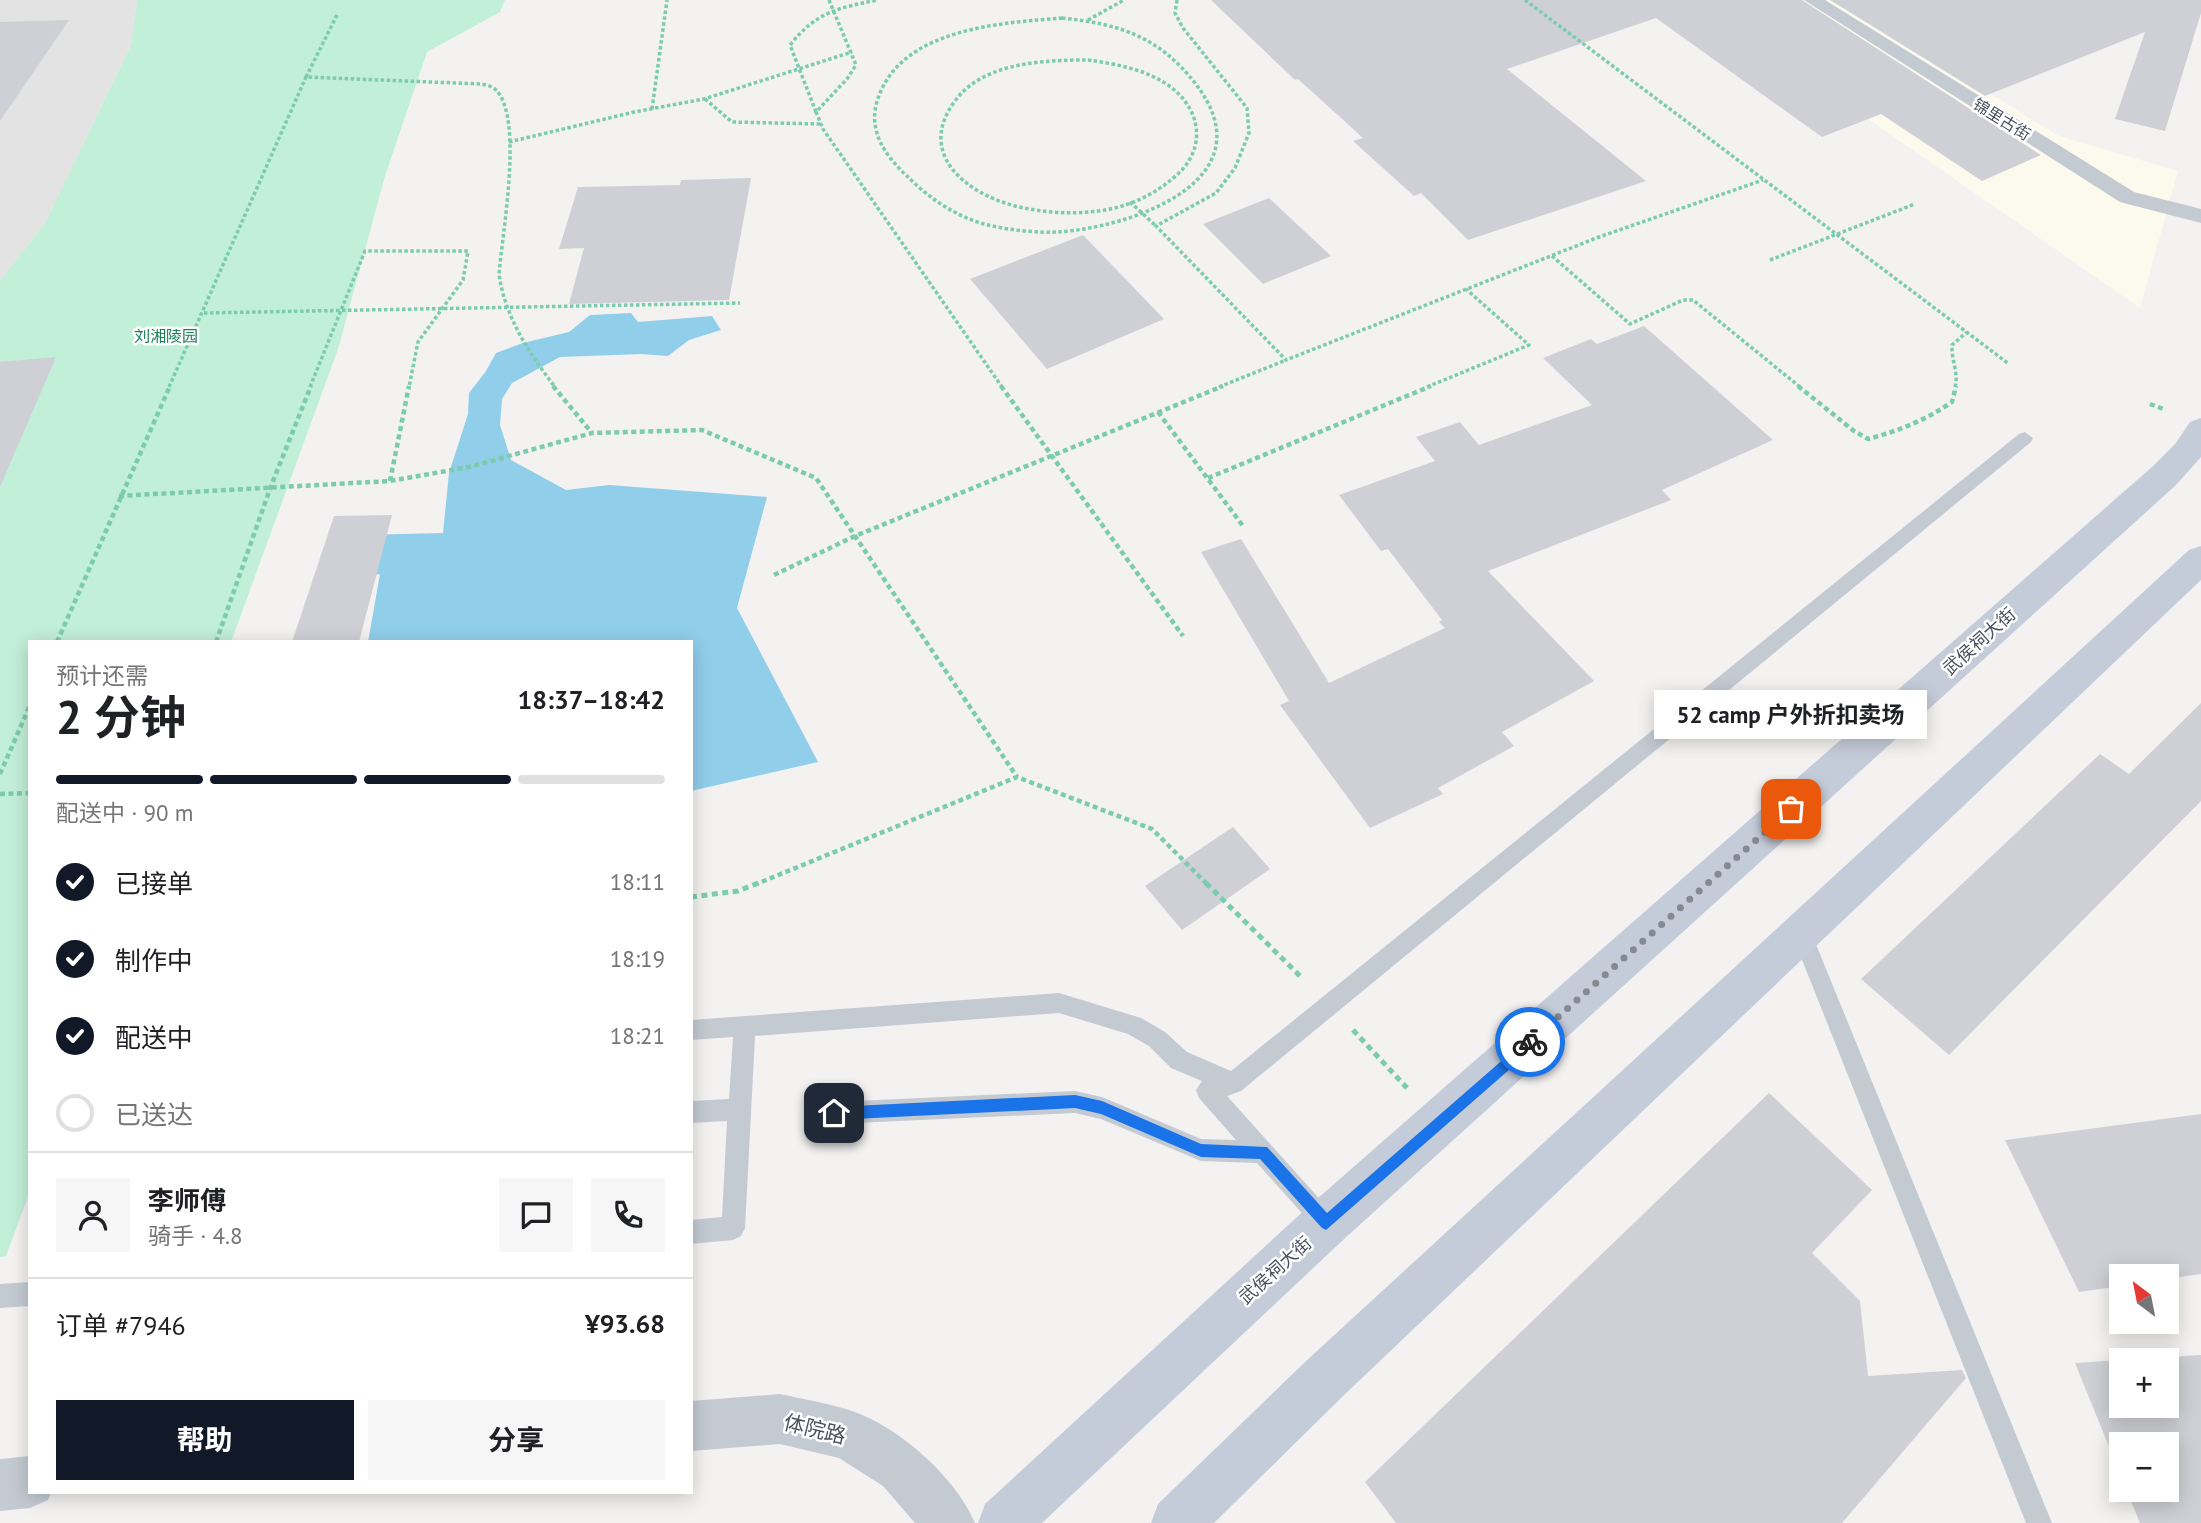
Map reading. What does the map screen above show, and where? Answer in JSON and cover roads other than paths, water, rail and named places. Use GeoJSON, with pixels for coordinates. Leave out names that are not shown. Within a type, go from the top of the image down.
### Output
{"type":"FeatureCollection","features":[{"type":"Feature","properties":{"kind":"main road","name":"武侯祠大街"},"geometry":{"type":"LineString","coordinates":[[1004,1523],[1326,1223],[2164,477],[2187,452],[2201,429]]}},
{"type":"Feature","properties":{"kind":"main road"},"geometry":{"type":"LineString","coordinates":[[1177,1523],[1323,1380],[2201,559]]}},
{"type":"Feature","properties":{"kind":"street","name":"锦里古街"},"geometry":{"type":"LineString","coordinates":[[1813,0],[2127,197],[2201,216]]}},
{"type":"Feature","properties":{"kind":"street","name":"体院路"},"geometry":{"type":"LineString","coordinates":[[693,1426],[780,1419],[849,1435],[901,1468],[949,1523]]}},
{"type":"Feature","properties":{"kind":"street"},"geometry":{"type":"LineString","coordinates":[[0,1485],[28,1482]]}},
{"type":"Feature","properties":{"kind":"lane"},"geometry":{"type":"LineString","coordinates":[[1326,1223],[1207,1090],[1233,1083],[2025,438]]}},
{"type":"Feature","properties":{"kind":"lane"},"geometry":{"type":"LineString","coordinates":[[1801,932],[2039,1523]]}},
{"type":"Feature","properties":{"kind":"lane"},"geometry":{"type":"LineString","coordinates":[[693,1030],[1059,1003],[1133,1025],[1157,1039],[1179,1060],[1233,1083]]}},
{"type":"Feature","properties":{"kind":"lane"},"geometry":{"type":"LineString","coordinates":[[693,1232],[733,1228],[745,1026]]}},
{"type":"Feature","properties":{"kind":"lane"},"geometry":{"type":"LineString","coordinates":[[834,1113],[1075,1102],[1102,1108],[1201,1150],[1263,1152]]}},
{"type":"Feature","properties":{"kind":"lane"},"geometry":{"type":"LineString","coordinates":[[693,1112],[739,1109]]}},
{"type":"Feature","properties":{"kind":"lane"},"geometry":{"type":"LineString","coordinates":[[0,1296],[28,1294]]}},
{"type":"Feature","properties":{"kind":"water"},"geometry":{"type":"Polygon","coordinates":[[[631,313],[638,322],[712,316],[721,330],[689,340],[668,356],[641,354],[560,357],[512,383],[502,399],[500,425],[511,460],[566,490],[609,485],[767,497],[737,608],[818,762],[693,791],[693,640],[368,640],[380,574],[344,578],[360,535],[443,533],[449,473],[468,414],[469,393],[496,353],[523,343],[569,332],[590,315],[631,313]]]}},
{"type":"Feature","properties":{"kind":"place","name":"52 camp 户外折扣卖场"},"geometry":{"type":"Point","coordinates":[1791,809]}},
{"type":"Feature","properties":{"kind":"park label","name":"刘湘陵园"},"geometry":{"type":"Point","coordinates":[166,336]}}]}
